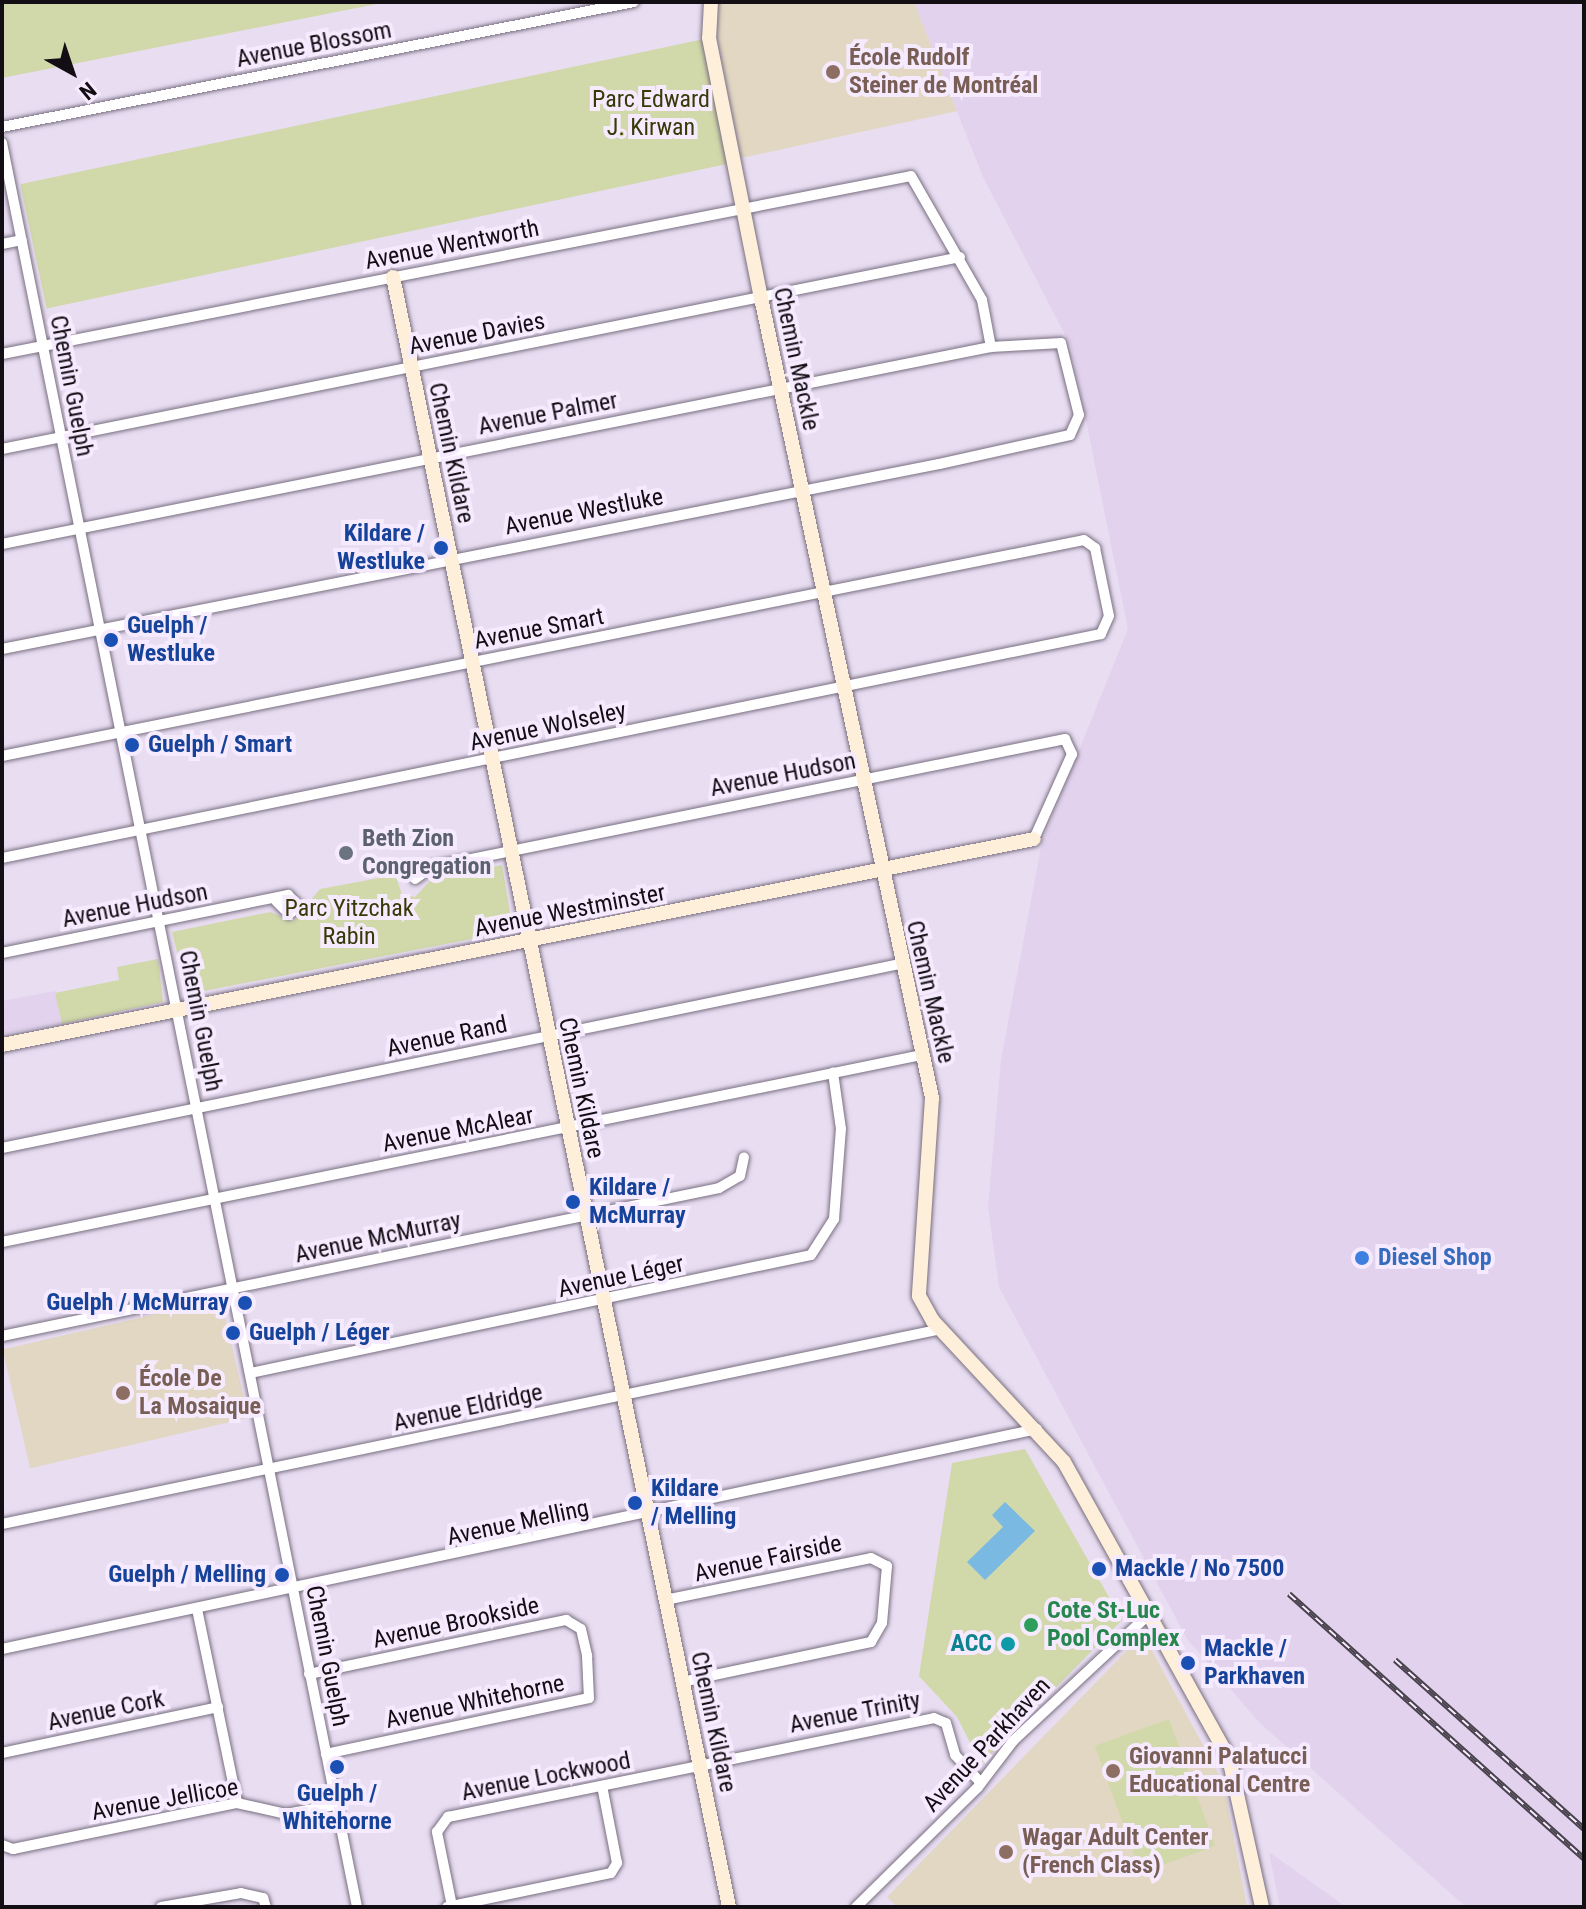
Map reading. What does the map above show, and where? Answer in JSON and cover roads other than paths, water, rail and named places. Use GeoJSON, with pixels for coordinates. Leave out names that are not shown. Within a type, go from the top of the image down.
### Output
{"type":"FeatureCollection","features":[{"type":"Feature","properties":{"kind":"street","name":"Avenue Blossom"},"geometry":{"type":"LineString","coordinates":[[2,127],[634,2]]}},
{"type":"Feature","properties":{"kind":"street","name":"Chemin Mackle"},"geometry":{"type":"LineString","coordinates":[[711,2],[709,38],[878,871],[932,1108],[917,1286],[941,1329],[1039,1427],[1149,1614],[1232,1765],[1262,1907]]}},
{"type":"Feature","properties":{"kind":"street","name":"Chemin Guelph"},"geometry":{"type":"LineString","coordinates":[[2,143],[357,1907]]}},
{"type":"Feature","properties":{"kind":"street","name":"Avenue Wentworth"},"geometry":{"type":"LineString","coordinates":[[2,354],[911,176],[960,257]]}},
{"type":"Feature","properties":{"kind":"street"},"geometry":{"type":"LineString","coordinates":[[2,244],[22,240]]}},
{"type":"Feature","properties":{"kind":"street"},"geometry":{"type":"LineString","coordinates":[[960,257],[982,300],[991,347]]}},
{"type":"Feature","properties":{"kind":"street","name":"Avenue Davies"},"geometry":{"type":"LineString","coordinates":[[2,449],[960,257]]}},
{"type":"Feature","properties":{"kind":"street","name":"Chemin Kildare"},"geometry":{"type":"LineString","coordinates":[[393,277],[729,1907]]}},
{"type":"Feature","properties":{"kind":"street","name":"Avenue Palmer"},"geometry":{"type":"LineString","coordinates":[[2,544],[991,347],[1061,343],[1073,382]]}},
{"type":"Feature","properties":{"kind":"street","name":"Avenue Westluke"},"geometry":{"type":"LineString","coordinates":[[2,649],[1070,435],[1080,425],[1073,382]]}},
{"type":"Feature","properties":{"kind":"street","name":"Avenue Smart"},"geometry":{"type":"LineString","coordinates":[[2,756],[1084,540],[1095,548],[1109,616],[1101,634]]}},
{"type":"Feature","properties":{"kind":"street","name":"Avenue Wolseley"},"geometry":{"type":"LineString","coordinates":[[2,858],[1101,634]]}},
{"type":"Feature","properties":{"kind":"street","name":"Avenue Hudson"},"geometry":{"type":"LineString","coordinates":[[415,879],[432,867],[1063,739]]}},
{"type":"Feature","properties":{"kind":"street","name":"Avenue Westminster"},"geometry":{"type":"LineString","coordinates":[[2,1045],[177,1013],[1034,839],[1072,754],[1063,739]]}},
{"type":"Feature","properties":{"kind":"street","name":"Avenue Hudson"},"geometry":{"type":"LineString","coordinates":[[2,953],[276,901]]}},
{"type":"Feature","properties":{"kind":"street","name":"Avenue Rand"},"geometry":{"type":"LineString","coordinates":[[2,1148],[900,964]]}},
{"type":"Feature","properties":{"kind":"street","name":"Avenue McAlear"},"geometry":{"type":"LineString","coordinates":[[2,1242],[922,1055]]}},
{"type":"Feature","properties":{"kind":"street","name":"Avenue Léger"},"geometry":{"type":"LineString","coordinates":[[250,1373],[797,1261],[819,1249],[833,1224],[841,1136],[833,1073]]}},
{"type":"Feature","properties":{"kind":"street","name":"Avenue McMurray"},"geometry":{"type":"LineString","coordinates":[[2,1336],[733,1183],[744,1157]]}},
{"type":"Feature","properties":{"kind":"street","name":"Avenue Eldridge"},"geometry":{"type":"LineString","coordinates":[[2,1524],[941,1329]]}},
{"type":"Feature","properties":{"kind":"street","name":"Avenue Melling"},"geometry":{"type":"LineString","coordinates":[[2,1649],[294,1591],[1027,1436],[1039,1427]]}},
{"type":"Feature","properties":{"kind":"street","name":"Avenue Fairside"},"geometry":{"type":"LineString","coordinates":[[665,1600],[879,1557],[887,1566],[883,1609],[871,1642],[682,1682]]}},
{"type":"Feature","properties":{"kind":"street"},"geometry":{"type":"LineString","coordinates":[[197,1609],[237,1803]]}},
{"type":"Feature","properties":{"kind":"street","name":"Avenue Parkhaven"},"geometry":{"type":"LineString","coordinates":[[856,1907],[981,1783],[1013,1741],[1149,1614]]}},
{"type":"Feature","properties":{"kind":"street","name":"Avenue Brookside"},"geometry":{"type":"LineString","coordinates":[[309,1674],[566,1620],[581,1629],[587,1656]]}},
{"type":"Feature","properties":{"kind":"street","name":"Avenue Whitehorne"},"geometry":{"type":"LineString","coordinates":[[326,1754],[589,1698],[587,1656]]}},
{"type":"Feature","properties":{"kind":"street","name":"Avenue Cork"},"geometry":{"type":"LineString","coordinates":[[2,1753],[218,1707]]}},
{"type":"Feature","properties":{"kind":"street","name":"Avenue Trinity"},"geometry":{"type":"LineString","coordinates":[[700,1766],[941,1718],[955,1755],[981,1783]]}},
{"type":"Feature","properties":{"kind":"street","name":"Avenue Lockwood"},"geometry":{"type":"LineString","coordinates":[[449,1906],[438,1823],[700,1766]]}},
{"type":"Feature","properties":{"kind":"street"},"geometry":{"type":"LineString","coordinates":[[449,1906],[611,1873],[617,1863],[602,1786]]}},
{"type":"Feature","properties":{"kind":"street","name":"Avenue Jellicoe"},"geometry":{"type":"LineString","coordinates":[[2,1845],[13,1849],[237,1803],[286,1814],[335,1805]]}},
{"type":"Feature","properties":{"kind":"street"},"geometry":{"type":"LineString","coordinates":[[161,1907],[254,1894],[266,1907]]}},
{"type":"Feature","properties":{"kind":"water"},"geometry":{"type":"Polygon","coordinates":[[[1005,1502],[1035,1531],[985,1580],[967,1562],[1003,1527],[992,1515],[1005,1502]]]}},
{"type":"Feature","properties":{"kind":"railway"},"geometry":{"type":"LineString","coordinates":[[1289,1594],[1584,1859]]}},
{"type":"Feature","properties":{"kind":"railway"},"geometry":{"type":"LineString","coordinates":[[1395,1660],[1584,1829]]}},
{"type":"Feature","properties":{"kind":"place","name":"École Rudolf Steiner de Montréal"},"geometry":{"type":"Point","coordinates":[833,72]}},
{"type":"Feature","properties":{"kind":"place","name":"Kildare / Westluke"},"geometry":{"type":"Point","coordinates":[441,548]}},
{"type":"Feature","properties":{"kind":"place","name":"Guelph / Westluke"},"geometry":{"type":"Point","coordinates":[111,640]}},
{"type":"Feature","properties":{"kind":"place","name":"Guelph / Smart"},"geometry":{"type":"Point","coordinates":[132,745]}},
{"type":"Feature","properties":{"kind":"place","name":"Beth Zion Congregation"},"geometry":{"type":"Point","coordinates":[346,853]}},
{"type":"Feature","properties":{"kind":"place","name":"Kildare / McMurray"},"geometry":{"type":"Point","coordinates":[573,1202]}},
{"type":"Feature","properties":{"kind":"place","name":"Diesel Shop"},"geometry":{"type":"Point","coordinates":[1362,1258]}},
{"type":"Feature","properties":{"kind":"place","name":"Guelph / McMurray"},"geometry":{"type":"Point","coordinates":[245,1303]}},
{"type":"Feature","properties":{"kind":"place","name":"Guelph / Léger"},"geometry":{"type":"Point","coordinates":[233,1333]}},
{"type":"Feature","properties":{"kind":"place","name":"École De La Mosaique"},"geometry":{"type":"Point","coordinates":[123,1393]}},
{"type":"Feature","properties":{"kind":"place","name":"Kildare / Melling"},"geometry":{"type":"Point","coordinates":[635,1503]}},
{"type":"Feature","properties":{"kind":"place","name":"Mackle / No 7500"},"geometry":{"type":"Point","coordinates":[1099,1569]}},
{"type":"Feature","properties":{"kind":"place","name":"Guelph / Melling"},"geometry":{"type":"Point","coordinates":[282,1575]}},
{"type":"Feature","properties":{"kind":"place","name":"Cote St-Luc Pool Complex"},"geometry":{"type":"Point","coordinates":[1031,1625]}},
{"type":"Feature","properties":{"kind":"place","name":"ACC"},"geometry":{"type":"Point","coordinates":[1008,1644]}},
{"type":"Feature","properties":{"kind":"place","name":"Mackle / Parkhaven"},"geometry":{"type":"Point","coordinates":[1188,1663]}},
{"type":"Feature","properties":{"kind":"place","name":"Guelph / Whitehorne"},"geometry":{"type":"Point","coordinates":[337,1767]}},
{"type":"Feature","properties":{"kind":"place","name":"Giovanni Palatucci Educational Centre"},"geometry":{"type":"Point","coordinates":[1113,1771]}},
{"type":"Feature","properties":{"kind":"place","name":"Wagar Adult Center (French Class)"},"geometry":{"type":"Point","coordinates":[1006,1852]}},
{"type":"Feature","properties":{"kind":"park label","name":"Parc Edward J. Kirwan"},"geometry":{"type":"Point","coordinates":[651,114]}},
{"type":"Feature","properties":{"kind":"park label","name":"Parc Yitzchak Rabin"},"geometry":{"type":"Point","coordinates":[349,923]}}]}
